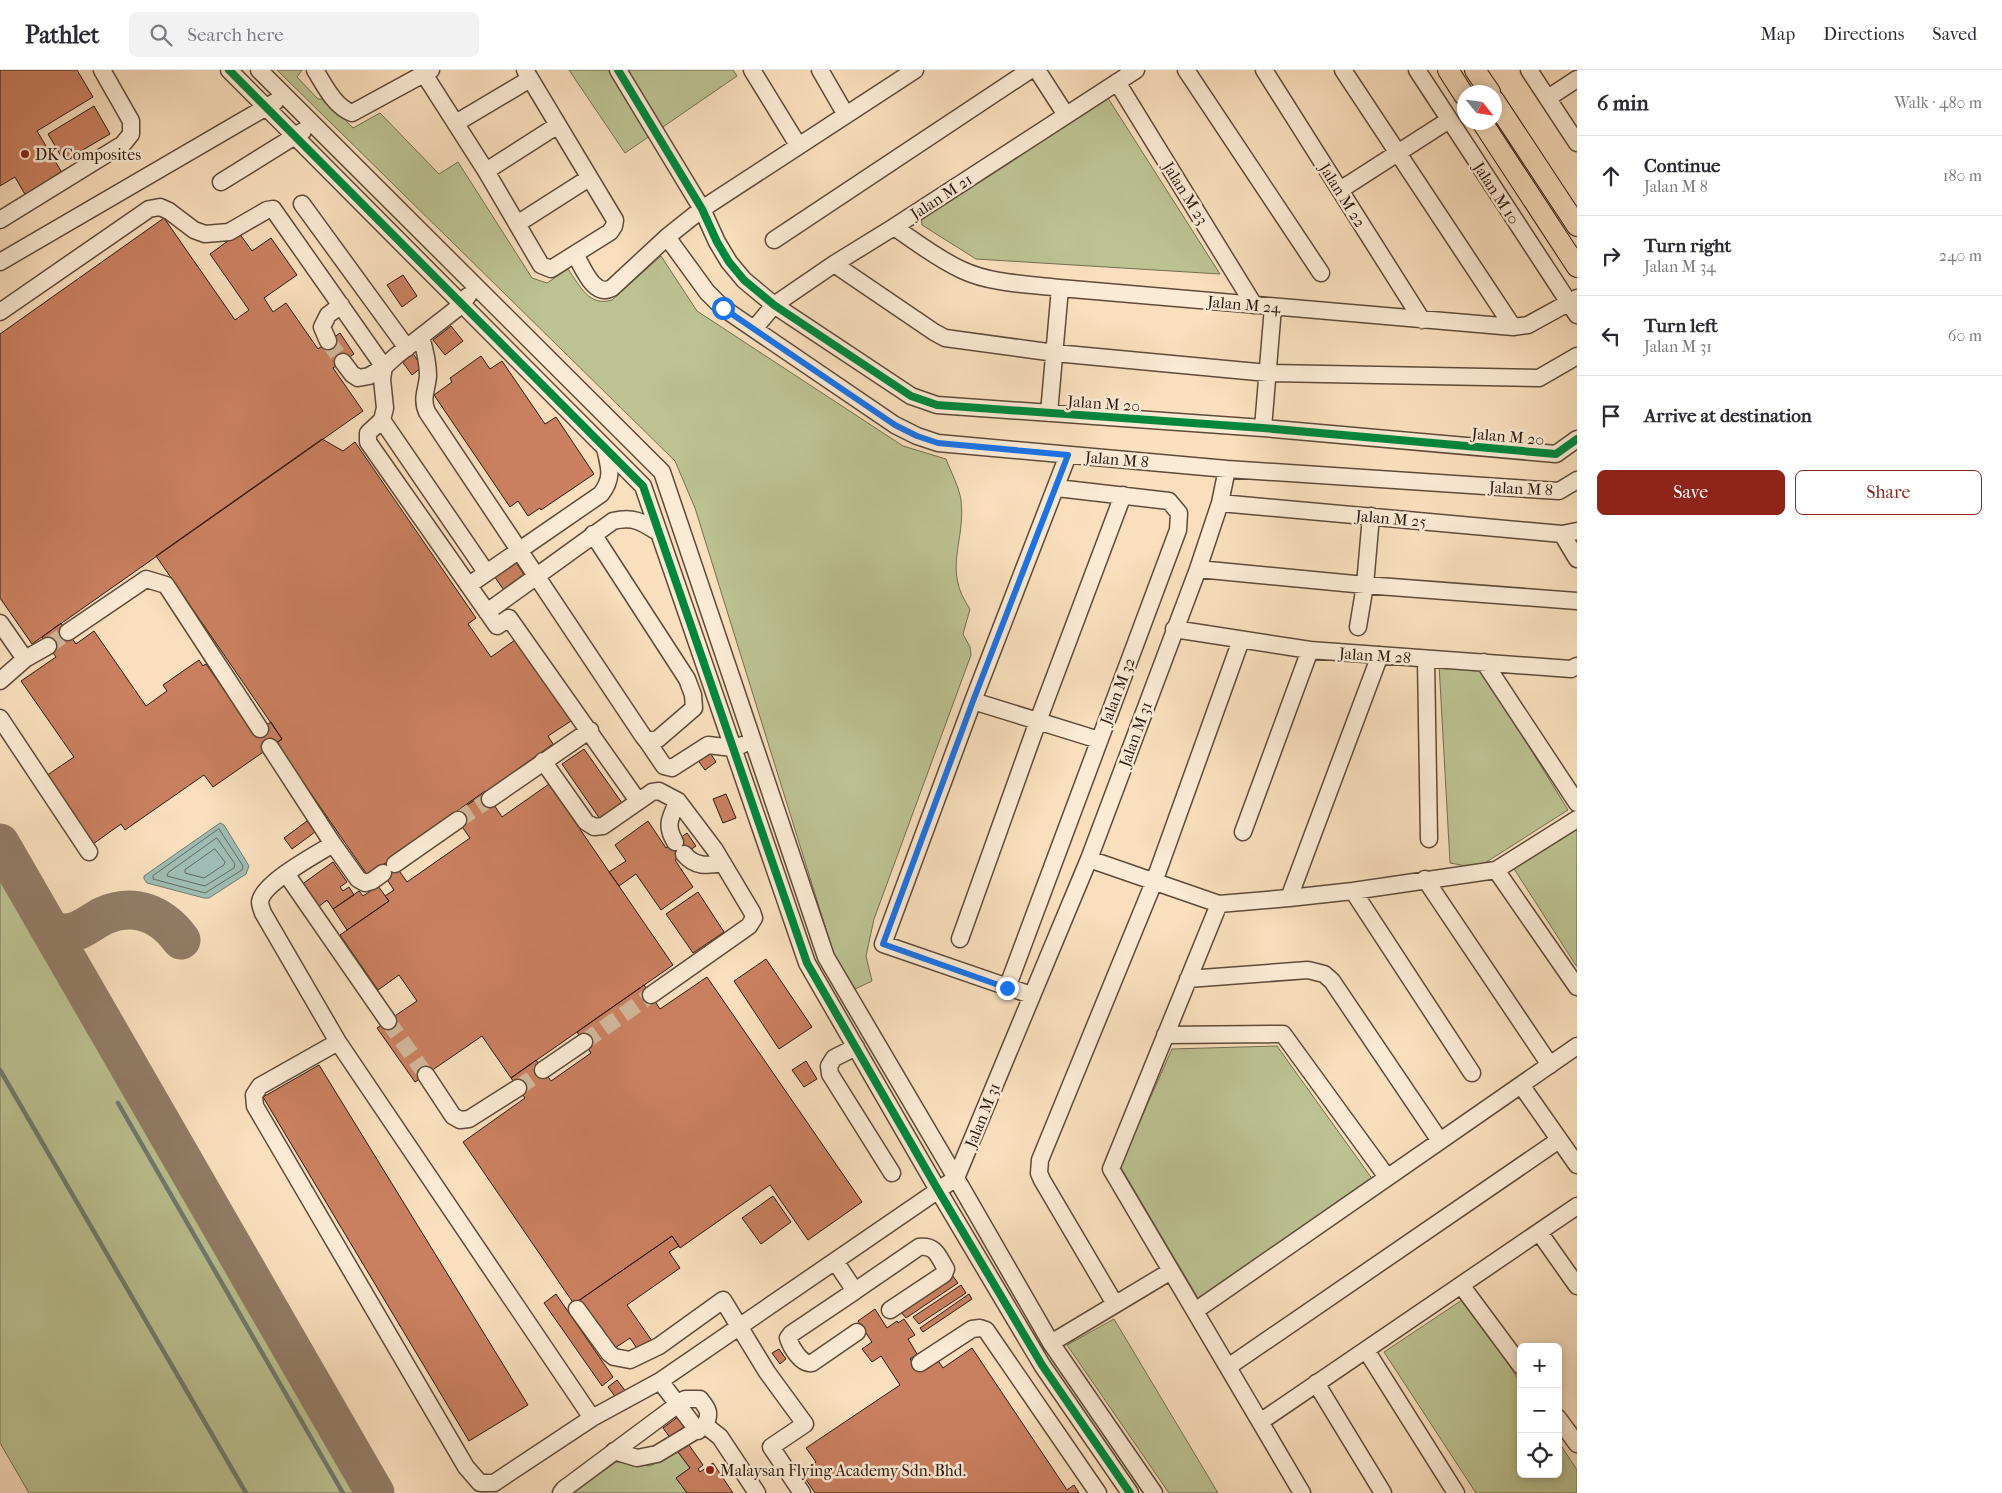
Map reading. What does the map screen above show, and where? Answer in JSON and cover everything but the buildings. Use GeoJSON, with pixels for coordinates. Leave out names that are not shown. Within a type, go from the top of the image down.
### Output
{"type":"FeatureCollection","features":[{"type":"Feature","properties":{"kind":"main road"},"geometry":{"type":"LineString","coordinates":[[1448,70],[1458,85]]}},
{"type":"Feature","properties":{"kind":"main road"},"geometry":{"type":"LineString","coordinates":[[1475,70],[1485,85]]}},
{"type":"Feature","properties":{"kind":"main road"},"geometry":{"type":"LineString","coordinates":[[1502,112],[1577,226]]}},
{"type":"Feature","properties":{"kind":"main road"},"geometry":{"type":"LineString","coordinates":[[1487,130],[1577,267]]}},
{"type":"Feature","properties":{"kind":"street"},"geometry":{"type":"LineString","coordinates":[[0,220],[123,144],[131,134],[131,121],[102,70]]}},
{"type":"Feature","properties":{"kind":"street"},"geometry":{"type":"LineString","coordinates":[[229,70],[643,486],[807,963],[1042,1365],[1130,1493]]}},
{"type":"Feature","properties":{"kind":"street"},"geometry":{"type":"LineString","coordinates":[[259,70],[662,472],[826,957],[1051,1343],[1154,1493]]}},
{"type":"Feature","properties":{"kind":"street"},"geometry":{"type":"LineString","coordinates":[[317,70],[335,102],[344,110],[352,113],[428,72],[456,123],[486,170],[541,265],[547,269],[552,269],[610,232],[615,220],[527,74],[456,123]]}},
{"type":"Feature","properties":{"kind":"street","name":"Jalan M 20"},"geometry":{"type":"LineString","coordinates":[[618,70],[702,210],[717,242],[729,262],[744,280],[774,305],[911,396],[925,402],[937,405],[1263,428],[1556,454],[1577,439]]}},
{"type":"Feature","properties":{"kind":"street"},"geometry":{"type":"LineString","coordinates":[[752,70],[798,145]]}},
{"type":"Feature","properties":{"kind":"street"},"geometry":{"type":"LineString","coordinates":[[820,70],[846,115]]}},
{"type":"Feature","properties":{"kind":"street"},"geometry":{"type":"LineString","coordinates":[[575,254],[595,286],[600,290],[606,291],[612,288],[667,237],[702,210],[846,115],[893,76],[915,70]]}},
{"type":"Feature","properties":{"kind":"street"},"geometry":{"type":"LineString","coordinates":[[774,240],[1030,70]]}},
{"type":"Feature","properties":{"kind":"street"},"geometry":{"type":"LineString","coordinates":[[1038,70],[1066,115]]}},
{"type":"Feature","properties":{"kind":"street","name":"Jalan M 21"},"geometry":{"type":"LineString","coordinates":[[754,329],[774,305],[834,264],[1136,70]]}},
{"type":"Feature","properties":{"kind":"street"},"geometry":{"type":"LineString","coordinates":[[1186,70],[1321,273]]}},
{"type":"Feature","properties":{"kind":"street","name":"Jalan M 22"},"geometry":{"type":"LineString","coordinates":[[1264,70],[1422,320]]}},
{"type":"Feature","properties":{"kind":"street"},"geometry":{"type":"LineString","coordinates":[[1343,70],[1520,326],[1574,305]]}},
{"type":"Feature","properties":{"kind":"street","name":"Jalan M 10"},"geometry":{"type":"LineString","coordinates":[[1418,70],[1449,120],[1574,305]]}},
{"type":"Feature","properties":{"kind":"street"},"geometry":{"type":"LineString","coordinates":[[1529,70],[1577,143]]}},
{"type":"Feature","properties":{"kind":"street"},"geometry":{"type":"LineString","coordinates":[[1548,98],[1577,79]]}},
{"type":"Feature","properties":{"kind":"street","name":"Jalan M 23"},"geometry":{"type":"LineString","coordinates":[[1117,82],[1254,305]]}},
{"type":"Feature","properties":{"kind":"street"},"geometry":{"type":"LineString","coordinates":[[0,262],[285,96]]}},
{"type":"Feature","properties":{"kind":"street"},"geometry":{"type":"LineString","coordinates":[[1340,190],[1449,120]]}},
{"type":"Feature","properties":{"kind":"street"},"geometry":{"type":"LineString","coordinates":[[221,182],[313,124]]}},
{"type":"Feature","properties":{"kind":"street"},"geometry":{"type":"LineString","coordinates":[[486,170],[558,126]]}},
{"type":"Feature","properties":{"kind":"street"},"geometry":{"type":"LineString","coordinates":[[517,224],[589,178]]}},
{"type":"Feature","properties":{"kind":"street"},"geometry":{"type":"LineString","coordinates":[[302,204],[407,348]]}},
{"type":"Feature","properties":{"kind":"street"},"geometry":{"type":"LineString","coordinates":[[0,312],[149,209],[160,207],[170,211],[194,230],[205,234],[229,232],[267,210],[273,209],[384,368],[382,379],[385,408],[382,420],[368,433],[368,442],[497,626],[509,618],[590,730],[638,801]]}},
{"type":"Feature","properties":{"kind":"street","name":"Jalan M 24"},"geometry":{"type":"LineString","coordinates":[[894,227],[945,261],[962,270],[993,280],[1060,288],[1273,307],[1422,320],[1520,326]]}},
{"type":"Feature","properties":{"kind":"street","name":"Jalan M 8"},"geometry":{"type":"LineString","coordinates":[[667,237],[707,292],[723,308],[895,425],[917,436],[938,443],[1227,469],[1559,491],[1577,480]]}},
{"type":"Feature","properties":{"kind":"street"},"geometry":{"type":"LineString","coordinates":[[834,264],[945,338],[1055,353],[1268,373],[1538,378],[1577,356]]}},
{"type":"Feature","properties":{"kind":"street"},"geometry":{"type":"LineString","coordinates":[[343,362],[352,374],[358,378],[369,376],[384,368],[455,310],[478,287]]}},
{"type":"Feature","properties":{"kind":"street"},"geometry":{"type":"LineString","coordinates":[[1050,413],[1060,288]]}},
{"type":"Feature","properties":{"kind":"street"},"geometry":{"type":"LineString","coordinates":[[328,341],[322,327],[328,315],[341,305]]}},
{"type":"Feature","properties":{"kind":"street"},"geometry":{"type":"LineString","coordinates":[[1263,428],[1273,307]]}},
{"type":"Feature","properties":{"kind":"street"},"geometry":{"type":"LineString","coordinates":[[421,337],[428,366],[424,405],[664,766],[672,768],[708,745],[733,748],[753,741]]}},
{"type":"Feature","properties":{"kind":"street"},"geometry":{"type":"LineString","coordinates":[[382,420],[486,572]]}},
{"type":"Feature","properties":{"kind":"street"},"geometry":{"type":"LineString","coordinates":[[469,585],[601,494],[608,485],[610,474],[605,448]]}},
{"type":"Feature","properties":{"kind":"street"},"geometry":{"type":"LineString","coordinates":[[1031,995],[883,944],[973,701],[1057,488],[1068,455]]}},
{"type":"Feature","properties":{"kind":"street","name":"Jalan M 31"},"geometry":{"type":"LineString","coordinates":[[956,1178],[1089,858],[1198,569],[1220,503],[1227,469]]}},
{"type":"Feature","properties":{"kind":"street","name":"Jalan M 32"},"geometry":{"type":"LineString","coordinates":[[1007,988],[1178,530],[1179,514],[1169,502],[1057,488]]}},
{"type":"Feature","properties":{"kind":"street"},"geometry":{"type":"LineString","coordinates":[[960,939],[1038,721],[1123,495]]}},
{"type":"Feature","properties":{"kind":"street","name":"Jalan M 25"},"geometry":{"type":"LineString","coordinates":[[1220,503],[1570,532]]}},
{"type":"Feature","properties":{"kind":"street"},"geometry":{"type":"LineString","coordinates":[[1358,626],[1365,585],[1371,516]]}},
{"type":"Feature","properties":{"kind":"street"},"geometry":{"type":"LineString","coordinates":[[487,612],[613,521],[626,518],[639,521],[659,533]]}},
{"type":"Feature","properties":{"kind":"street"},"geometry":{"type":"LineString","coordinates":[[1570,532],[1577,559]]}},
{"type":"Feature","properties":{"kind":"street"},"geometry":{"type":"LineString","coordinates":[[593,534],[687,679],[693,694],[694,708],[658,739],[647,742]]}},
{"type":"Feature","properties":{"kind":"street"},"geometry":{"type":"LineString","coordinates":[[1198,569],[1365,585],[1577,601]]}},
{"type":"Feature","properties":{"kind":"street"},"geometry":{"type":"LineString","coordinates":[[68,632],[146,579],[166,586],[260,729]]}},
{"type":"Feature","properties":{"kind":"street"},"geometry":{"type":"LineString","coordinates":[[0,623],[25,659]]}},
{"type":"Feature","properties":{"kind":"street","name":"Jalan M 28"},"geometry":{"type":"LineString","coordinates":[[1174,629],[1310,650],[1484,662],[1575,671]]}},
{"type":"Feature","properties":{"kind":"street"},"geometry":{"type":"LineString","coordinates":[[1115,1304],[1042,1180],[1039,1173],[1040,1160],[1154,882],[1241,640]]}},
{"type":"Feature","properties":{"kind":"street"},"geometry":{"type":"LineString","coordinates":[[0,681],[25,659],[48,646]]}},
{"type":"Feature","properties":{"kind":"street"},"geometry":{"type":"LineString","coordinates":[[1243,832],[1310,650]]}},
{"type":"Feature","properties":{"kind":"street"},"geometry":{"type":"LineString","coordinates":[[1288,898],[1380,655]]}},
{"type":"Feature","properties":{"kind":"street"},"geometry":{"type":"LineString","coordinates":[[1426,659],[1429,839]]}},
{"type":"Feature","properties":{"kind":"street"},"geometry":{"type":"LineString","coordinates":[[1484,662],[1577,803]]}},
{"type":"Feature","properties":{"kind":"street"},"geometry":{"type":"LineString","coordinates":[[973,701],[1099,740]]}},
{"type":"Feature","properties":{"kind":"street"},"geometry":{"type":"LineString","coordinates":[[0,718],[89,852]]}},
{"type":"Feature","properties":{"kind":"street"},"geometry":{"type":"LineString","coordinates":[[490,799],[590,730]]}},
{"type":"Feature","properties":{"kind":"street"},"geometry":{"type":"LineString","coordinates":[[270,747],[332,844],[358,879],[365,882],[372,881],[458,820]]}},
{"type":"Feature","properties":{"kind":"street"},"geometry":{"type":"LineString","coordinates":[[544,761],[586,822],[594,827],[603,826],[652,792],[659,791],[678,801],[723,863],[752,912],[754,918],[749,926],[650,995]]}},
{"type":"Feature","properties":{"kind":"street"},"geometry":{"type":"LineString","coordinates":[[678,801],[669,819],[669,832],[680,848],[695,864],[709,866],[723,863]]}},
{"type":"Feature","properties":{"kind":"street"},"geometry":{"type":"LineString","coordinates":[[1089,858],[1220,904],[1353,891],[1424,879],[1496,870],[1577,819]]}},
{"type":"Feature","properties":{"kind":"street"},"geometry":{"type":"LineString","coordinates":[[332,844],[286,874],[265,892],[260,902],[263,913],[338,1042],[592,1418]]}},
{"type":"Feature","properties":{"kind":"street"},"geometry":{"type":"LineString","coordinates":[[1496,870],[1577,987]]}},
{"type":"Feature","properties":{"kind":"street"},"geometry":{"type":"LineString","coordinates":[[286,874],[388,1020]]}},
{"type":"Feature","properties":{"kind":"street"},"geometry":{"type":"LineString","coordinates":[[1424,879],[1550,1065]]}},
{"type":"Feature","properties":{"kind":"street"},"geometry":{"type":"LineString","coordinates":[[1353,891],[1472,1073]]}},
{"type":"Feature","properties":{"kind":"street"},"geometry":{"type":"LineString","coordinates":[[1220,904],[1111,1169],[1302,1493]]}},
{"type":"Feature","properties":{"kind":"street"},"geometry":{"type":"LineString","coordinates":[[1188,979],[1308,970],[1324,974],[1332,981],[1440,1141]]}},
{"type":"Feature","properties":{"kind":"street"},"geometry":{"type":"LineString","coordinates":[[1165,1035],[1283,1034],[1387,1177]]}},
{"type":"Feature","properties":{"kind":"street"},"geometry":{"type":"LineString","coordinates":[[338,1042],[260,1086],[254,1096],[255,1106],[466,1466],[480,1483],[494,1483],[592,1418],[660,1381],[956,1178]]}},
{"type":"Feature","properties":{"kind":"street"},"geometry":{"type":"LineString","coordinates":[[543,1070],[584,1042]]}},
{"type":"Feature","properties":{"kind":"street"},"geometry":{"type":"LineString","coordinates":[[856,1047],[834,1058],[829,1066],[830,1074],[892,1173]]}},
{"type":"Feature","properties":{"kind":"street"},"geometry":{"type":"LineString","coordinates":[[1195,1311],[1577,1047]]}},
{"type":"Feature","properties":{"kind":"street"},"geometry":{"type":"LineString","coordinates":[[426,1075],[453,1116],[460,1120],[469,1119],[518,1088]]}},
{"type":"Feature","properties":{"kind":"street"},"geometry":{"type":"LineString","coordinates":[[1521,1085],[1577,1165]]}},
{"type":"Feature","properties":{"kind":"street"},"geometry":{"type":"LineString","coordinates":[[1228,1367],[1560,1140]]}},
{"type":"Feature","properties":{"kind":"street"},"geometry":{"type":"LineString","coordinates":[[1260,1422],[1577,1206]]}},
{"type":"Feature","properties":{"kind":"street"},"geometry":{"type":"LineString","coordinates":[[1539,1232],[1577,1286]]}},
{"type":"Feature","properties":{"kind":"street"},"geometry":{"type":"LineString","coordinates":[[857,1332],[809,1364],[803,1362],[788,1338],[791,1334],[919,1247],[927,1246],[935,1250],[946,1269],[944,1274],[890,1310]]}},
{"type":"Feature","properties":{"kind":"street"},"geometry":{"type":"LineString","coordinates":[[835,1261],[855,1291]]}},
{"type":"Feature","properties":{"kind":"street"},"geometry":{"type":"LineString","coordinates":[[1051,1343],[1171,1271]]}},
{"type":"Feature","properties":{"kind":"street"},"geometry":{"type":"LineString","coordinates":[[1461,1285],[1517,1361]]}},
{"type":"Feature","properties":{"kind":"street"},"geometry":{"type":"LineString","coordinates":[[578,1309],[608,1353],[614,1357],[630,1360],[659,1346],[724,1300],[767,1372],[805,1424],[771,1447],[802,1493]]}},
{"type":"Feature","properties":{"kind":"street"},"geometry":{"type":"LineString","coordinates":[[920,1363],[972,1329],[980,1328],[986,1330],[1098,1493]]}},
{"type":"Feature","properties":{"kind":"street"},"geometry":{"type":"LineString","coordinates":[[1366,1350],[1456,1493]]}},
{"type":"Feature","properties":{"kind":"street"},"geometry":{"type":"LineString","coordinates":[[660,1381],[678,1404]]}},
{"type":"Feature","properties":{"kind":"street"},"geometry":{"type":"LineString","coordinates":[[1316,1383],[1383,1493]]}},
{"type":"Feature","properties":{"kind":"street"},"geometry":{"type":"LineString","coordinates":[[562,1493],[564,1488],[614,1451],[685,1399],[700,1399],[708,1409],[709,1417],[701,1428],[657,1454],[637,1458],[614,1451]]}},
{"type":"Feature","properties":{"kind":"street"},"geometry":{"type":"LineString","coordinates":[[1562,1423],[1577,1444]]}},
{"type":"Feature","properties":{"kind":"street"},"geometry":{"type":"LineString","coordinates":[[701,1428],[720,1437],[758,1493]]}},
{"type":"Feature","properties":{"kind":"green space"},"geometry":{"type":"Polygon","coordinates":[[[277,70],[302,70],[297,77],[318,99],[325,99],[353,128],[380,113],[439,174],[458,162],[532,278],[547,283],[568,269],[581,288],[591,298],[604,301],[612,300],[661,256],[697,311],[903,446],[946,459],[961,500],[961,529],[956,568],[957,581],[970,609],[963,634],[970,647],[971,655],[874,919],[866,956],[872,981],[855,989],[834,955],[695,508],[675,461],[277,70]]]}},
{"type":"Feature","properties":{"kind":"green space"},"geometry":{"type":"Polygon","coordinates":[[[569,70],[733,70],[737,76],[625,153],[569,70]]]}},
{"type":"Feature","properties":{"kind":"green space"},"geometry":{"type":"Polygon","coordinates":[[[1106,95],[1220,274],[976,259],[922,225],[921,213],[1106,95]]]}},
{"type":"Feature","properties":{"kind":"green space"},"geometry":{"type":"Polygon","coordinates":[[[1439,664],[1480,667],[1568,810],[1477,868],[1450,863],[1439,664]]]}},
{"type":"Feature","properties":{"kind":"green space"},"geometry":{"type":"Polygon","coordinates":[[[1577,824],[1577,967],[1511,864],[1577,824]]]}},
{"type":"Feature","properties":{"kind":"green space"},"geometry":{"type":"Polygon","coordinates":[[[0,859],[366,1493],[29,1493],[0,1443],[0,859]]]}},
{"type":"Feature","properties":{"kind":"green space"},"geometry":{"type":"Polygon","coordinates":[[[1277,1046],[1373,1180],[1198,1298],[1120,1166],[1172,1049],[1277,1046]]]}},
{"type":"Feature","properties":{"kind":"green space"},"geometry":{"type":"Polygon","coordinates":[[[1465,1298],[1517,1377],[1517,1478],[1562,1478],[1562,1447],[1577,1470],[1577,1493],[1476,1493],[1384,1352],[1465,1298]]]}},
{"type":"Feature","properties":{"kind":"green space"},"geometry":{"type":"Polygon","coordinates":[[[1114,1319],[1218,1493],[1169,1493],[1067,1345],[1114,1319]]]}},
{"type":"Feature","properties":{"kind":"green space"},"geometry":{"type":"Polygon","coordinates":[[[678,1452],[690,1468],[676,1478],[687,1493],[573,1493],[616,1462],[650,1466],[678,1452]]]}},
{"type":"Feature","properties":{"kind":"water"},"geometry":{"type":"Polygon","coordinates":[[[220,823],[224,825],[249,866],[246,874],[209,898],[147,883],[144,876],[220,823]]]}},
{"type":"Feature","properties":{"kind":"waterway"},"geometry":{"type":"LineString","coordinates":[[0,1070],[246,1493]]}},
{"type":"Feature","properties":{"kind":"waterway"},"geometry":{"type":"LineString","coordinates":[[118,1103],[343,1493]]}},
{"type":"Feature","properties":{"kind":"taxiway"},"geometry":{"type":"LineString","coordinates":[[0,843],[375,1493]]}},
{"type":"Feature","properties":{"kind":"taxiway"},"geometry":{"type":"LineString","coordinates":[[49,928],[60,932],[75,932],[103,916],[126,910],[146,913],[156,917],[165,923],[181,940]]}},
{"type":"Feature","properties":{"kind":"tunnel"},"geometry":{"type":"LineString","coordinates":[[328,341],[343,362]]}},
{"type":"Feature","properties":{"kind":"tunnel"},"geometry":{"type":"LineString","coordinates":[[48,646],[68,632]]}},
{"type":"Feature","properties":{"kind":"tunnel"},"geometry":{"type":"LineString","coordinates":[[458,820],[490,799]]}},
{"type":"Feature","properties":{"kind":"tunnel"},"geometry":{"type":"LineString","coordinates":[[584,1042],[651,995]]}},
{"type":"Feature","properties":{"kind":"tunnel"},"geometry":{"type":"LineString","coordinates":[[388,1021],[426,1075]]}},
{"type":"Feature","properties":{"kind":"tunnel"},"geometry":{"type":"LineString","coordinates":[[518,1088],[543,1070]]}},
{"type":"Feature","properties":{"kind":"cycle path"},"geometry":{"type":"LineString","coordinates":[[229,70],[643,486],[807,963],[1042,1365],[1130,1493]]}},
{"type":"Feature","properties":{"kind":"cycle path"},"geometry":{"type":"LineString","coordinates":[[618,70],[702,209],[717,242],[729,262],[744,280],[774,305],[911,396],[937,405],[1263,428],[1556,454],[1577,439]]}},
{"type":"Feature","properties":{"kind":"place","name":"DK Composites"},"geometry":{"type":"Point","coordinates":[25,154]}},
{"type":"Feature","properties":{"kind":"place","name":"Malaysan Flying Academy Sdn. Bhd."},"geometry":{"type":"Point","coordinates":[710,1470]}},
{"type":"Feature","properties":{"kind":"route"},"geometry":{"type":"LineString","coordinates":[[723,308],[895,425],[917,436],[938,443],[960,446],[1068,455],[1057,488],[973,701],[883,944],[1007,988]]}}]}
